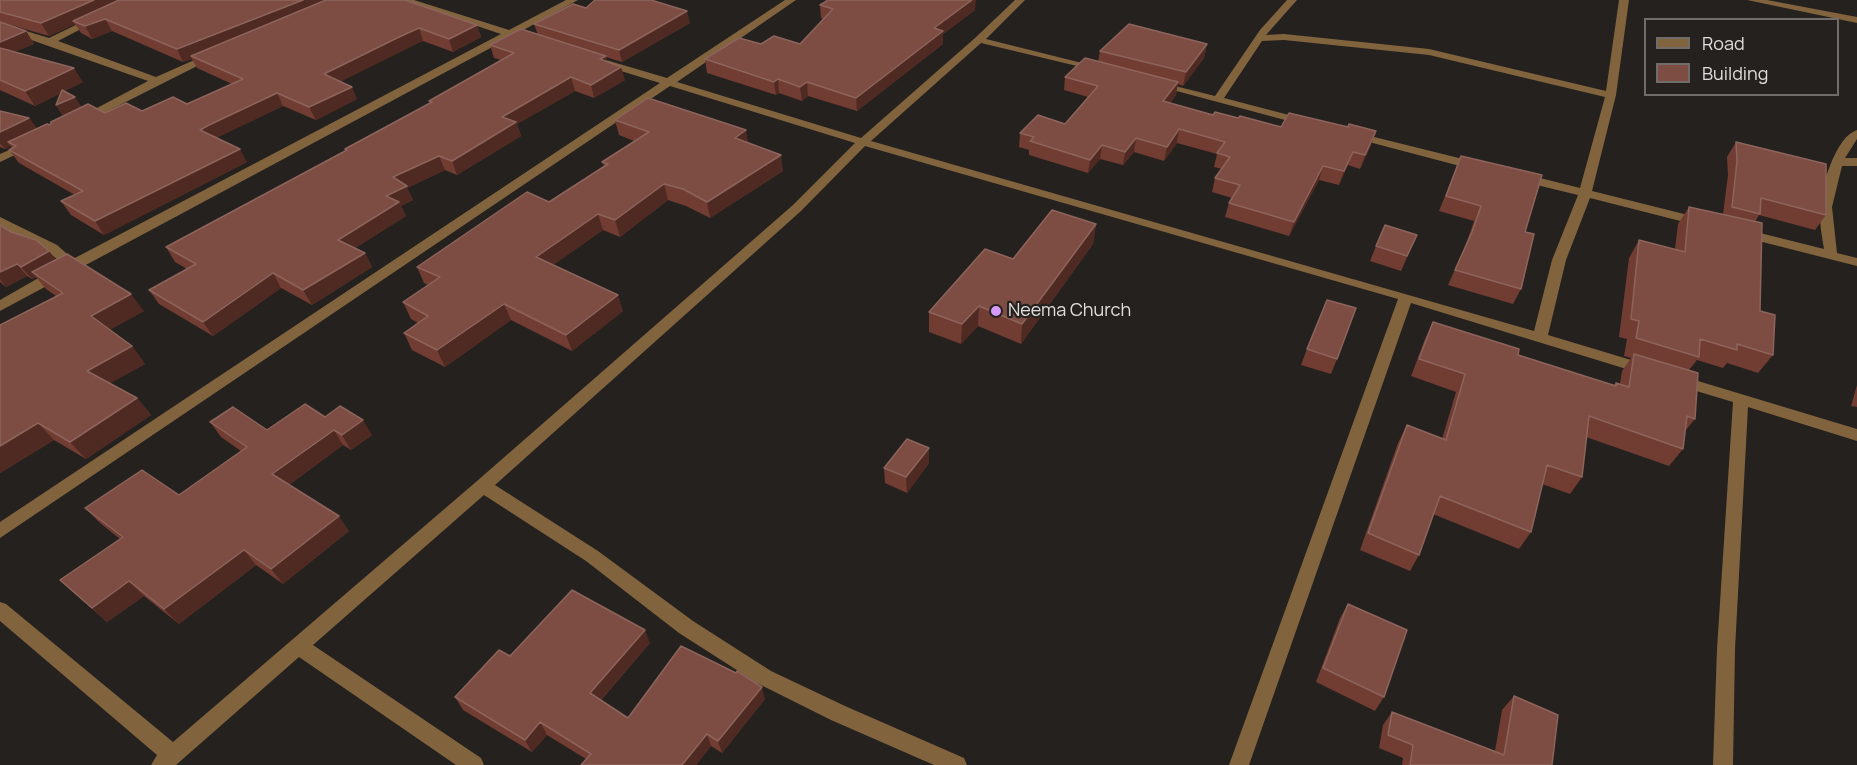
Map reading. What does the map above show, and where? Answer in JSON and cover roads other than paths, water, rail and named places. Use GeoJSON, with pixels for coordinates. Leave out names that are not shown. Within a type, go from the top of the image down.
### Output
{"type":"FeatureCollection","features":[{"type":"Feature","properties":{"kind":"street"},"geometry":{"type":"LineString","coordinates":[[404,0],[541,44]]}},
{"type":"Feature","properties":{"kind":"street"},"geometry":{"type":"LineString","coordinates":[[0,306],[72,265],[573,0]]}},
{"type":"Feature","properties":{"kind":"street"},"geometry":{"type":"LineString","coordinates":[[0,531],[791,0]]}},
{"type":"Feature","properties":{"kind":"street"},"geometry":{"type":"LineString","coordinates":[[0,610],[167,760],[300,647],[797,208],[863,142],[979,40],[1020,0]]}},
{"type":"Feature","properties":{"kind":"street"},"geometry":{"type":"LineString","coordinates":[[1218,100],[1260,38],[1292,0]]}},
{"type":"Feature","properties":{"kind":"street"},"geometry":{"type":"LineString","coordinates":[[1540,337],[1559,260],[1585,194],[1611,95],[1624,0]]}},
{"type":"Feature","properties":{"kind":"street"},"geometry":{"type":"LineString","coordinates":[[1752,0],[1793,4],[1857,20]]}},
{"type":"Feature","properties":{"kind":"street"},"geometry":{"type":"LineString","coordinates":[[49,42],[104,16]]}},
{"type":"Feature","properties":{"kind":"street"},"geometry":{"type":"LineString","coordinates":[[0,26],[157,81]]}},
{"type":"Feature","properties":{"kind":"street"},"geometry":{"type":"LineString","coordinates":[[1260,38],[1284,37],[1429,52],[1611,95]]}},
{"type":"Feature","properties":{"kind":"street"},"geometry":{"type":"LineString","coordinates":[[979,40],[1116,74]]}},
{"type":"Feature","properties":{"kind":"street"},"geometry":{"type":"LineString","coordinates":[[68,127],[157,81],[221,52]]}},
{"type":"Feature","properties":{"kind":"street"},"geometry":{"type":"LineString","coordinates":[[595,60],[863,142],[1406,297],[1857,435]]}},
{"type":"Feature","properties":{"kind":"street"},"geometry":{"type":"LineString","coordinates":[[1150,83],[1322,126]]}},
{"type":"Feature","properties":{"kind":"street"},"geometry":{"type":"LineString","coordinates":[[1344,132],[1708,224]]}},
{"type":"Feature","properties":{"kind":"street"},"geometry":{"type":"LineString","coordinates":[[1831,255],[1826,206],[1838,162],[1847,141],[1857,133]]}},
{"type":"Feature","properties":{"kind":"street"},"geometry":{"type":"LineString","coordinates":[[0,158],[39,140]]}},
{"type":"Feature","properties":{"kind":"street"},"geometry":{"type":"LineString","coordinates":[[1838,162],[1857,162]]}},
{"type":"Feature","properties":{"kind":"street"},"geometry":{"type":"LineString","coordinates":[[0,221],[52,248],[72,265]]}},
{"type":"Feature","properties":{"kind":"street"},"geometry":{"type":"LineString","coordinates":[[1730,230],[1857,262]]}},
{"type":"Feature","properties":{"kind":"street"},"geometry":{"type":"LineString","coordinates":[[1239,765],[1406,297]]}},
{"type":"Feature","properties":{"kind":"street"},"geometry":{"type":"LineString","coordinates":[[1723,765],[1726,649],[1741,399]]}},
{"type":"Feature","properties":{"kind":"street"},"geometry":{"type":"LineString","coordinates":[[483,486],[592,556],[686,627],[764,677],[957,765]]}},
{"type":"Feature","properties":{"kind":"street"},"geometry":{"type":"LineString","coordinates":[[300,647],[474,765]]}},
{"type":"Feature","properties":{"kind":"place","name":"Neema Church"},"geometry":{"type":"Point","coordinates":[996,311]}}]}
